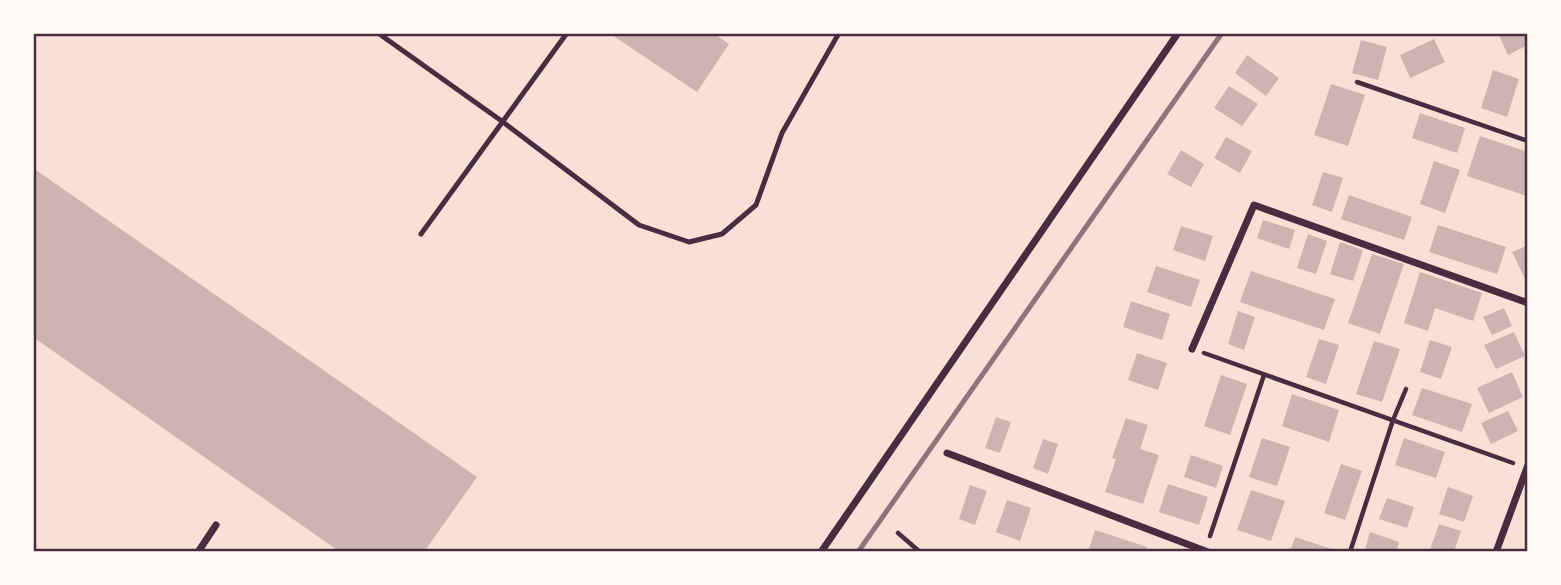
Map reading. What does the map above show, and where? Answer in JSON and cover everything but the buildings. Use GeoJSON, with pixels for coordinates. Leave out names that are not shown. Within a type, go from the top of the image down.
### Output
{"type":"FeatureCollection","features":[{"type":"Feature","properties":{"kind":"street"},"geometry":{"type":"LineString","coordinates":[[821,552],[1178,33]]}},
{"type":"Feature","properties":{"kind":"street"},"geometry":{"type":"LineString","coordinates":[[1192,349],[1254,205],[1528,303]]}},
{"type":"Feature","properties":{"kind":"street"},"geometry":{"type":"LineString","coordinates":[[947,453],[1207,551]]}},
{"type":"Feature","properties":{"kind":"street"},"geometry":{"type":"LineString","coordinates":[[1496,552],[1527,466]]}},
{"type":"Feature","properties":{"kind":"street"},"geometry":{"type":"LineString","coordinates":[[198,552],[215,525]]}},
{"type":"Feature","properties":{"kind":"lane"},"geometry":{"type":"LineString","coordinates":[[378,33],[503,122],[639,225],[689,242],[722,233],[756,205],[782,133],[839,33]]}},
{"type":"Feature","properties":{"kind":"lane"},"geometry":{"type":"LineString","coordinates":[[421,234],[567,33]]}},
{"type":"Feature","properties":{"kind":"path"},"geometry":{"type":"LineString","coordinates":[[1357,82],[1528,141]]}},
{"type":"Feature","properties":{"kind":"path"},"geometry":{"type":"LineString","coordinates":[[1192,349],[1527,466]]}},
{"type":"Feature","properties":{"kind":"path"},"geometry":{"type":"LineString","coordinates":[[1207,551],[1264,375]]}},
{"type":"Feature","properties":{"kind":"path"},"geometry":{"type":"LineString","coordinates":[[1350,552],[1393,420],[1406,389]]}},
{"type":"Feature","properties":{"kind":"path"},"geometry":{"type":"LineString","coordinates":[[898,533],[920,552]]}},
{"type":"Feature","properties":{"kind":"railway"},"geometry":{"type":"LineString","coordinates":[[858,552],[1222,33]]}}]}
